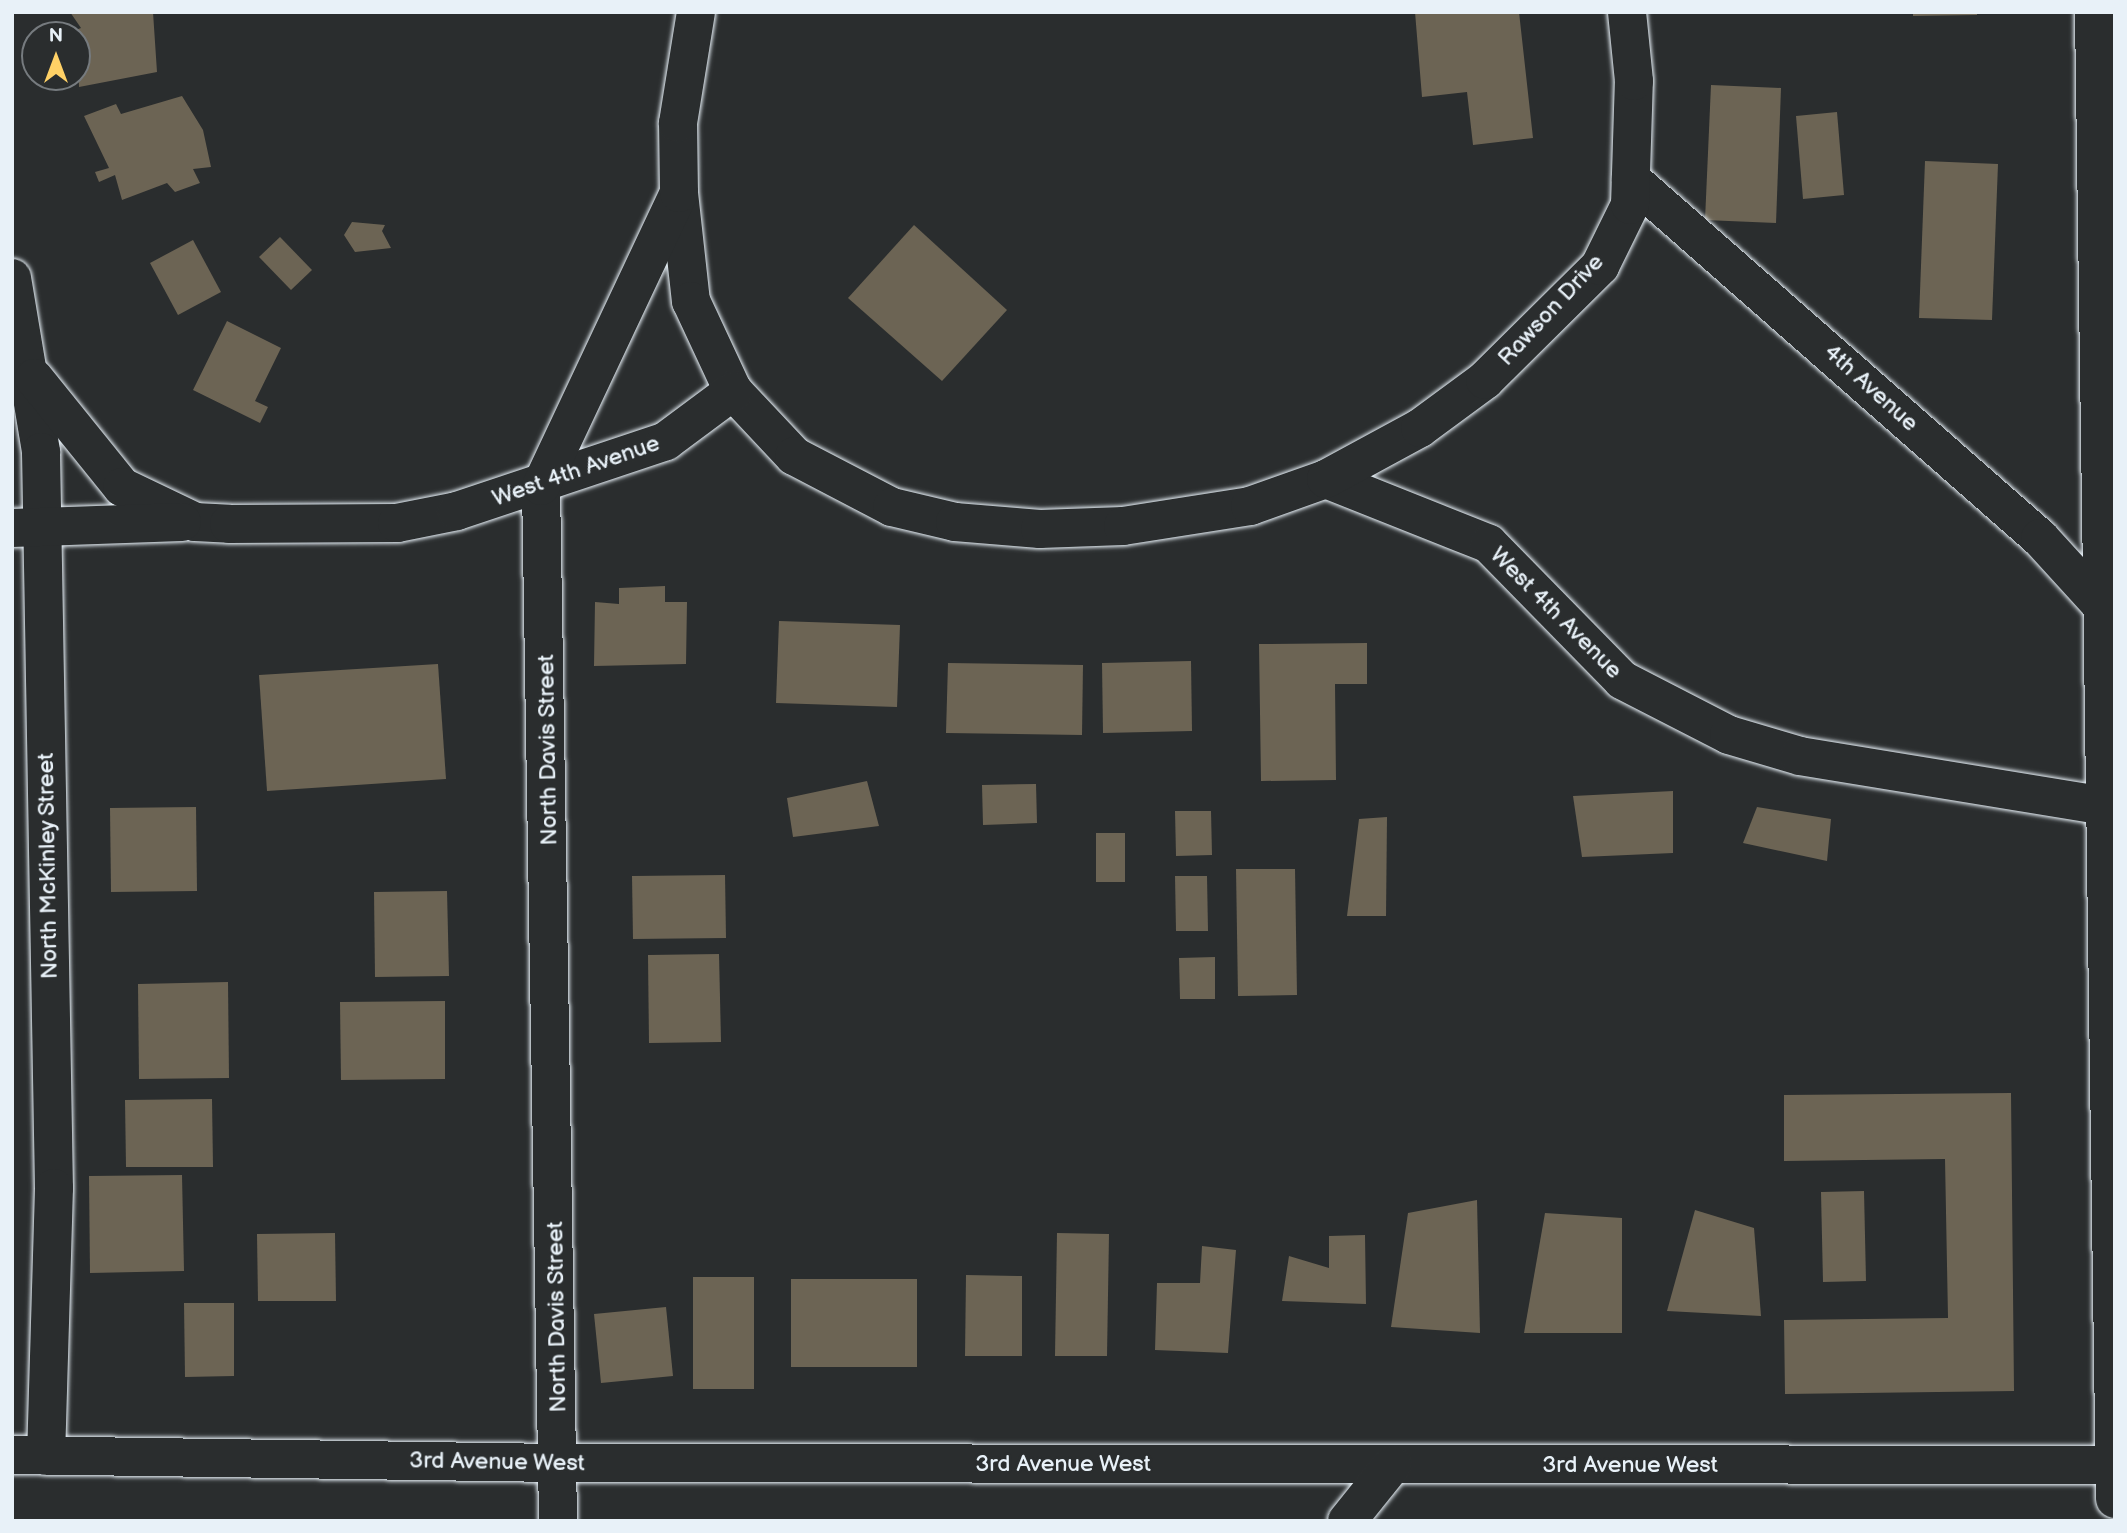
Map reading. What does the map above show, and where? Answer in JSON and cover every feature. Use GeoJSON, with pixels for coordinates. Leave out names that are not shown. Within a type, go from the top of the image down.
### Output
{"type":"FeatureCollection","features":[{"type":"Feature","properties":{"kind":"street","name":"North Davis Street"},"geometry":{"type":"LineString","coordinates":[[558,1521],[541,486],[679,193],[678,123],[696,12]]}},
{"type":"Feature","properties":{"kind":"street","name":"Rawson Drive"},"geometry":{"type":"LineString","coordinates":[[1326,479],[1420,428],[1542,328],[1600,266],[1630,205],[1634,81],[1627,12]]}},
{"type":"Feature","properties":{"kind":"street"},"geometry":{"type":"LineString","coordinates":[[2094,12],[2105,188],[2108,606],[2105,806],[2112,1042],[2115,1499]]}},
{"type":"Feature","properties":{"kind":"street","name":"4th Avenue"},"geometry":{"type":"LineString","coordinates":[[1631,179],[2040,538],[2108,606]]}},
{"type":"Feature","properties":{"kind":"street"},"geometry":{"type":"LineString","coordinates":[[679,193],[691,302],[733,391],[794,456],[837,483],[892,507],[956,522],[1040,529],[1189,518],[1250,506],[1326,479]]}},
{"type":"Feature","properties":{"kind":"street","name":"North McKinley Street"},"geometry":{"type":"LineString","coordinates":[[12,278],[31,373],[27,528],[54,1188],[29,1455]]}},
{"type":"Feature","properties":{"kind":"street","name":"West 4th Avenue"},"geometry":{"type":"LineString","coordinates":[[31,373],[75,436],[122,488],[195,522]]}},
{"type":"Feature","properties":{"kind":"street","name":"West 4th Avenue"},"geometry":{"type":"LineString","coordinates":[[27,528],[195,522],[397,523],[541,486],[666,441],[733,391]]}},
{"type":"Feature","properties":{"kind":"street","name":"West 4th Avenue"},"geometry":{"type":"LineString","coordinates":[[1326,479],[1489,544],[1622,680],[1728,735],[1800,757],[2105,806]]}},
{"type":"Feature","properties":{"kind":"street","name":"3rd Avenue West"},"geometry":{"type":"LineString","coordinates":[[29,1455],[558,1463],[2114,1465]]}},
{"type":"Feature","properties":{"kind":"street"},"geometry":{"type":"LineString","coordinates":[[1347,1521],[1392,1465]]}},
{"type":"Feature","properties":{"kind":"building"},"geometry":{"type":"Polygon","coordinates":[[[70,12],[153,12],[157,72],[91,85],[91,21],[76,21],[70,12]]]}},
{"type":"Feature","properties":{"kind":"building"},"geometry":{"type":"Polygon","coordinates":[[[1415,12],[1519,12],[1533,138],[1473,145],[1467,92],[1422,97],[1415,12]]]}},
{"type":"Feature","properties":{"kind":"building"},"geometry":{"type":"Polygon","coordinates":[[[1913,12],[1977,12],[1977,15],[1913,16],[1913,12]]]}},
{"type":"Feature","properties":{"kind":"building"},"geometry":{"type":"Polygon","coordinates":[[[1711,85],[1781,88],[1776,223],[1705,220],[1711,85]]]}},
{"type":"Feature","properties":{"kind":"building"},"geometry":{"type":"Polygon","coordinates":[[[182,96],[203,130],[211,167],[193,169],[200,183],[175,192],[167,183],[122,200],[115,175],[99,182],[95,172],[109,168],[84,116],[116,104],[121,114],[182,96]]]}},
{"type":"Feature","properties":{"kind":"building"},"geometry":{"type":"Polygon","coordinates":[[[1837,112],[1844,195],[1803,199],[1796,116],[1837,112]]]}},
{"type":"Feature","properties":{"kind":"building"},"geometry":{"type":"Polygon","coordinates":[[[1925,161],[1998,164],[1992,320],[1919,318],[1925,161]]]}},
{"type":"Feature","properties":{"kind":"building"},"geometry":{"type":"Polygon","coordinates":[[[352,222],[385,225],[382,231],[391,248],[355,252],[344,235],[352,222]]]}},
{"type":"Feature","properties":{"kind":"building"},"geometry":{"type":"Polygon","coordinates":[[[914,225],[1007,310],[942,381],[848,298],[914,225]]]}},
{"type":"Feature","properties":{"kind":"building"},"geometry":{"type":"Polygon","coordinates":[[[280,237],[312,270],[291,290],[259,257],[280,237]]]}},
{"type":"Feature","properties":{"kind":"building"},"geometry":{"type":"Polygon","coordinates":[[[193,240],[221,292],[178,315],[150,263],[193,240]]]}},
{"type":"Feature","properties":{"kind":"building"},"geometry":{"type":"Polygon","coordinates":[[[227,321],[281,348],[255,401],[268,407],[260,423],[193,390],[227,321]]]}},
{"type":"Feature","properties":{"kind":"building"},"geometry":{"type":"Polygon","coordinates":[[[665,586],[665,602],[687,602],[686,664],[594,666],[595,602],[619,604],[619,588],[665,586]]]}},
{"type":"Feature","properties":{"kind":"building"},"geometry":{"type":"Polygon","coordinates":[[[779,621],[900,625],[897,707],[776,703],[779,621]]]}},
{"type":"Feature","properties":{"kind":"building"},"geometry":{"type":"Polygon","coordinates":[[[1367,643],[1367,684],[1335,684],[1336,780],[1261,781],[1259,644],[1367,643]]]}},
{"type":"Feature","properties":{"kind":"building"},"geometry":{"type":"Polygon","coordinates":[[[1191,661],[1192,731],[1103,733],[1102,663],[1191,661]]]}},
{"type":"Feature","properties":{"kind":"building"},"geometry":{"type":"Polygon","coordinates":[[[948,663],[1083,665],[1082,735],[946,733],[948,663]]]}},
{"type":"Feature","properties":{"kind":"building"},"geometry":{"type":"Polygon","coordinates":[[[438,664],[446,779],[267,791],[259,675],[438,664]]]}},
{"type":"Feature","properties":{"kind":"building"},"geometry":{"type":"Polygon","coordinates":[[[867,781],[879,826],[793,837],[787,798],[867,781]]]}},
{"type":"Feature","properties":{"kind":"building"},"geometry":{"type":"Polygon","coordinates":[[[1036,784],[1037,823],[983,825],[982,785],[1036,784]]]}},
{"type":"Feature","properties":{"kind":"building"},"geometry":{"type":"Polygon","coordinates":[[[1673,791],[1673,853],[1582,857],[1573,796],[1673,791]]]}},
{"type":"Feature","properties":{"kind":"building"},"geometry":{"type":"Polygon","coordinates":[[[196,807],[197,891],[111,892],[110,808],[196,807]]]}},
{"type":"Feature","properties":{"kind":"building"},"geometry":{"type":"Polygon","coordinates":[[[1757,807],[1831,819],[1827,861],[1743,843],[1757,807]]]}},
{"type":"Feature","properties":{"kind":"building"},"geometry":{"type":"Polygon","coordinates":[[[1175,811],[1211,811],[1212,855],[1176,856],[1175,811]]]}},
{"type":"Feature","properties":{"kind":"building"},"geometry":{"type":"Polygon","coordinates":[[[1387,817],[1386,916],[1347,916],[1359,819],[1387,817]]]}},
{"type":"Feature","properties":{"kind":"building"},"geometry":{"type":"Polygon","coordinates":[[[1096,833],[1125,833],[1125,882],[1096,882],[1096,833]]]}},
{"type":"Feature","properties":{"kind":"building"},"geometry":{"type":"Polygon","coordinates":[[[1236,869],[1295,869],[1297,995],[1238,996],[1236,869]]]}},
{"type":"Feature","properties":{"kind":"building"},"geometry":{"type":"Polygon","coordinates":[[[725,875],[726,938],[633,939],[632,876],[725,875]]]}},
{"type":"Feature","properties":{"kind":"building"},"geometry":{"type":"Polygon","coordinates":[[[1175,876],[1207,876],[1208,931],[1176,931],[1175,876]]]}},
{"type":"Feature","properties":{"kind":"building"},"geometry":{"type":"Polygon","coordinates":[[[447,891],[449,976],[375,977],[374,892],[447,891]]]}},
{"type":"Feature","properties":{"kind":"building"},"geometry":{"type":"Polygon","coordinates":[[[719,954],[721,1042],[649,1043],[648,955],[719,954]]]}},
{"type":"Feature","properties":{"kind":"building"},"geometry":{"type":"Polygon","coordinates":[[[1215,957],[1215,999],[1180,999],[1179,958],[1215,957]]]}},
{"type":"Feature","properties":{"kind":"building"},"geometry":{"type":"Polygon","coordinates":[[[228,982],[229,1078],[139,1079],[138,984],[228,982]]]}},
{"type":"Feature","properties":{"kind":"building"},"geometry":{"type":"Polygon","coordinates":[[[445,1001],[445,1079],[341,1080],[340,1002],[445,1001]]]}},
{"type":"Feature","properties":{"kind":"building"},"geometry":{"type":"Polygon","coordinates":[[[2011,1093],[2014,1391],[1785,1394],[1784,1320],[1948,1318],[1945,1159],[1784,1161],[1784,1095],[2011,1093]]]}},
{"type":"Feature","properties":{"kind":"building"},"geometry":{"type":"Polygon","coordinates":[[[212,1099],[213,1167],[126,1167],[125,1100],[212,1099]]]}},
{"type":"Feature","properties":{"kind":"building"},"geometry":{"type":"Polygon","coordinates":[[[182,1175],[184,1271],[90,1273],[89,1176],[182,1175]]]}},
{"type":"Feature","properties":{"kind":"building"},"geometry":{"type":"Polygon","coordinates":[[[1864,1191],[1866,1281],[1823,1282],[1821,1192],[1864,1191]]]}},
{"type":"Feature","properties":{"kind":"building"},"geometry":{"type":"Polygon","coordinates":[[[1477,1200],[1480,1333],[1391,1327],[1408,1213],[1477,1200]]]}},
{"type":"Feature","properties":{"kind":"building"},"geometry":{"type":"Polygon","coordinates":[[[1695,1210],[1754,1228],[1761,1316],[1667,1311],[1695,1210]]]}},
{"type":"Feature","properties":{"kind":"building"},"geometry":{"type":"Polygon","coordinates":[[[1545,1213],[1622,1218],[1622,1333],[1524,1333],[1545,1213]]]}},
{"type":"Feature","properties":{"kind":"building"},"geometry":{"type":"Polygon","coordinates":[[[335,1233],[336,1301],[258,1301],[257,1234],[335,1233]]]}},
{"type":"Feature","properties":{"kind":"building"},"geometry":{"type":"Polygon","coordinates":[[[1057,1233],[1109,1234],[1107,1356],[1055,1356],[1057,1233]]]}},
{"type":"Feature","properties":{"kind":"building"},"geometry":{"type":"Polygon","coordinates":[[[1365,1235],[1366,1304],[1282,1301],[1289,1256],[1329,1268],[1329,1236],[1365,1235]]]}},
{"type":"Feature","properties":{"kind":"building"},"geometry":{"type":"Polygon","coordinates":[[[1202,1246],[1236,1250],[1228,1353],[1155,1350],[1157,1283],[1200,1283],[1202,1246]]]}},
{"type":"Feature","properties":{"kind":"building"},"geometry":{"type":"Polygon","coordinates":[[[966,1275],[1022,1276],[1022,1356],[965,1356],[966,1275]]]}},
{"type":"Feature","properties":{"kind":"building"},"geometry":{"type":"Polygon","coordinates":[[[693,1277],[754,1277],[754,1389],[693,1389],[693,1277]]]}},
{"type":"Feature","properties":{"kind":"building"},"geometry":{"type":"Polygon","coordinates":[[[791,1279],[917,1279],[917,1367],[791,1367],[791,1279]]]}},
{"type":"Feature","properties":{"kind":"building"},"geometry":{"type":"Polygon","coordinates":[[[184,1303],[234,1303],[234,1376],[185,1377],[184,1303]]]}},
{"type":"Feature","properties":{"kind":"building"},"geometry":{"type":"Polygon","coordinates":[[[666,1307],[673,1376],[601,1383],[594,1314],[666,1307]]]}}]}
